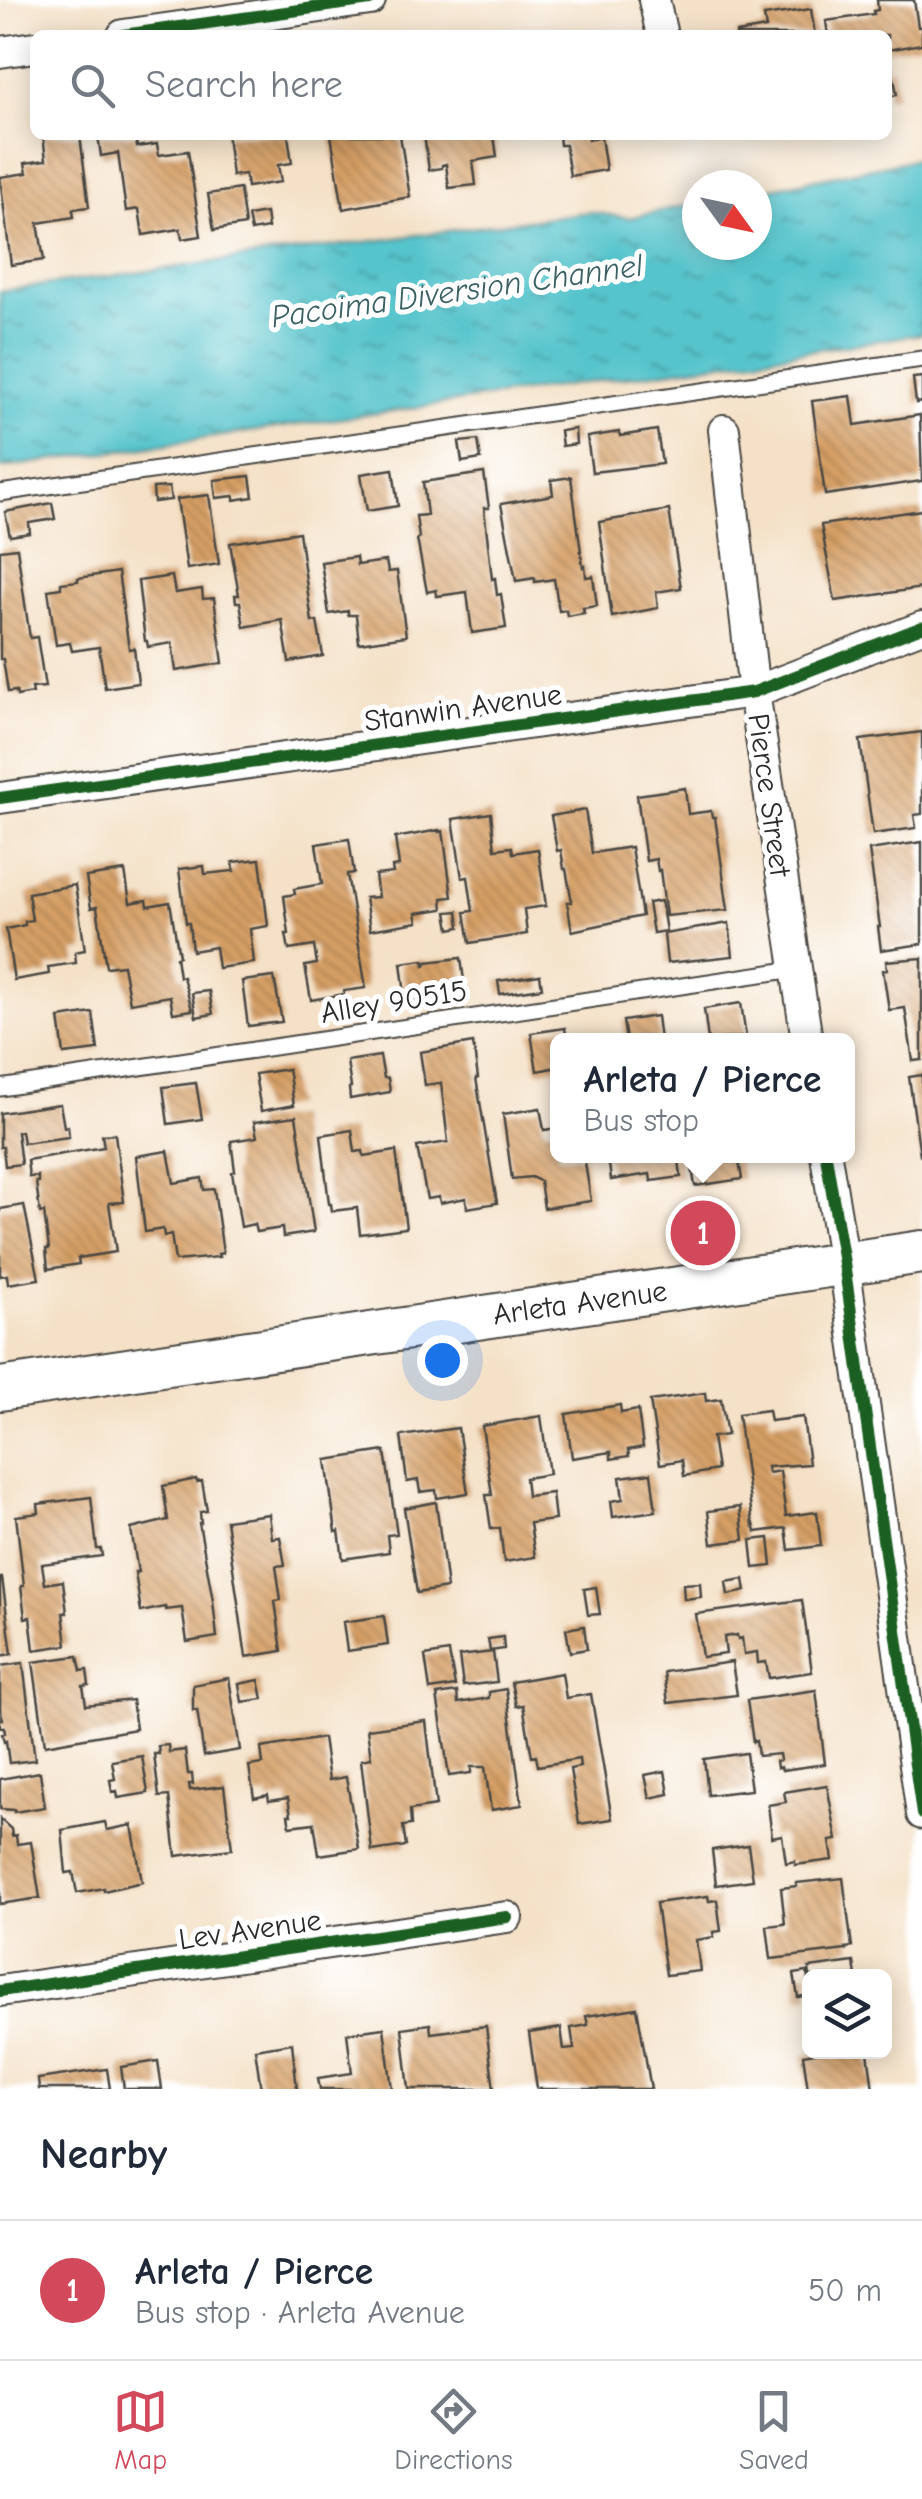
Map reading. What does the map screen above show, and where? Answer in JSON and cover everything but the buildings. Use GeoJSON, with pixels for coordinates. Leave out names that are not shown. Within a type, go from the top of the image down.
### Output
{"type":"FeatureCollection","features":[{"type":"Feature","properties":{"kind":"main road","name":"Arleta Avenue"},"geometry":{"type":"LineString","coordinates":[[0,1389],[922,1252]]}},
{"type":"Feature","properties":{"kind":"street"},"geometry":{"type":"LineString","coordinates":[[158,30],[370,0]]}},
{"type":"Feature","properties":{"kind":"street"},"geometry":{"type":"LineString","coordinates":[[654,0],[661,30]]}},
{"type":"Feature","properties":{"kind":"street"},"geometry":{"type":"LineString","coordinates":[[0,52],[30,49]]}},
{"type":"Feature","properties":{"kind":"street","name":"Pierce Street"},"geometry":{"type":"LineString","coordinates":[[724,430],[754,692],[806,1033]]}},
{"type":"Feature","properties":{"kind":"street","name":"Stanwin Avenue"},"geometry":{"type":"LineString","coordinates":[[0,798],[754,692],[922,627]]}},
{"type":"Feature","properties":{"kind":"street"},"geometry":{"type":"LineString","coordinates":[[827,1163],[922,1814]]}},
{"type":"Feature","properties":{"kind":"street","name":"Lev Avenue"},"geometry":{"type":"LineString","coordinates":[[0,1991],[507,1918]]}},
{"type":"Feature","properties":{"kind":"lane"},"geometry":{"type":"LineString","coordinates":[[0,493],[922,358]]}},
{"type":"Feature","properties":{"kind":"lane","name":"Alley 90515"},"geometry":{"type":"LineString","coordinates":[[0,1088],[796,969]]}},
{"type":"Feature","properties":{"kind":"water","name":"Pacoima Diversion Channel"},"geometry":{"type":"Polygon","coordinates":[[[922,158],[922,334],[0,468],[0,291],[589,212],[629,218],[682,206],[682,260],[772,260],[772,188],[922,158]]]}},
{"type":"Feature","properties":{"kind":"cycle path"},"geometry":{"type":"LineString","coordinates":[[158,30],[370,0]]}},
{"type":"Feature","properties":{"kind":"cycle path"},"geometry":{"type":"LineString","coordinates":[[0,798],[754,692],[922,627]]}},
{"type":"Feature","properties":{"kind":"cycle path"},"geometry":{"type":"LineString","coordinates":[[827,1163],[922,1814]]}},
{"type":"Feature","properties":{"kind":"cycle path"},"geometry":{"type":"LineString","coordinates":[[0,1991],[507,1917]]}},
{"type":"Feature","properties":{"kind":"place","name":"Arleta / Pierce"},"geometry":{"type":"Point","coordinates":[703,1233]}}]}
